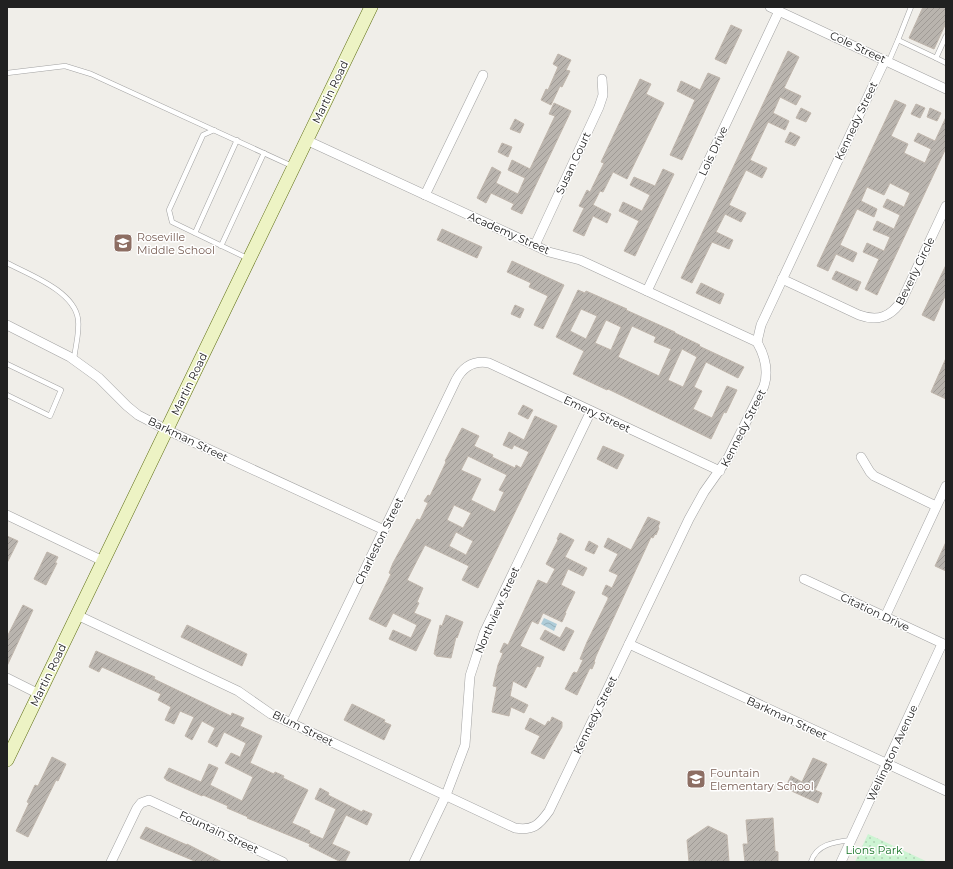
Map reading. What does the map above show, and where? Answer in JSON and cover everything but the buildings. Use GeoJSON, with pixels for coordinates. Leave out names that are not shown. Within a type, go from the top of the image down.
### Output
{"type":"FeatureCollection","features":[{"type":"Feature","properties":{"kind":"street","name":"Martin Road"},"geometry":{"type":"LineString","coordinates":[[7,760],[371,7]]}},
{"type":"Feature","properties":{"kind":"street","name":"Cole Street"},"geometry":{"type":"LineString","coordinates":[[770,7],[946,89]]}},
{"type":"Feature","properties":{"kind":"street","name":"Lois Drive"},"geometry":{"type":"LineString","coordinates":[[646,291],[779,11]]}},
{"type":"Feature","properties":{"kind":"street","name":"Kennedy Street"},"geometry":{"type":"LineString","coordinates":[[534,827],[542,821],[549,811],[689,519],[704,492],[720,471],[737,442],[766,380],[767,368],[761,349],[757,342],[761,325],[887,61]]}},
{"type":"Feature","properties":{"kind":"street"},"geometry":{"type":"LineString","coordinates":[[425,195],[483,75]]}},
{"type":"Feature","properties":{"kind":"street","name":"Susan Court"},"geometry":{"type":"LineString","coordinates":[[535,245],[599,107],[603,95],[602,79]]}},
{"type":"Feature","properties":{"kind":"street","name":"Academy Street"},"geometry":{"type":"LineString","coordinates":[[306,140],[549,252],[580,260],[757,342]]}},
{"type":"Feature","properties":{"kind":"street","name":"Beverly Circle"},"geometry":{"type":"LineString","coordinates":[[782,279],[866,318],[884,316],[892,312],[902,300],[946,206]]}},
{"type":"Feature","properties":{"kind":"street","name":"Barkman Street"},"geometry":{"type":"LineString","coordinates":[[7,325],[74,360],[100,378],[126,406],[138,415],[167,430],[384,530]]}},
{"type":"Feature","properties":{"kind":"street","name":"Emery Street"},"geometry":{"type":"LineString","coordinates":[[473,363],[489,363],[720,471]]}},
{"type":"Feature","properties":{"kind":"street","name":"Charleston Street"},"geometry":{"type":"LineString","coordinates":[[291,723],[460,372],[473,363]]}},
{"type":"Feature","properties":{"kind":"street","name":"Northview Street"},"geometry":{"type":"LineString","coordinates":[[414,862],[446,795],[465,744],[470,676],[484,633],[591,411]]}},
{"type":"Feature","properties":{"kind":"street"},"geometry":{"type":"LineString","coordinates":[[861,457],[874,476],[936,506]]}},
{"type":"Feature","properties":{"kind":"street"},"geometry":{"type":"LineString","coordinates":[[884,617],[946,486]]}},
{"type":"Feature","properties":{"kind":"street"},"geometry":{"type":"LineString","coordinates":[[7,515],[103,561]]}},
{"type":"Feature","properties":{"kind":"street","name":"Citation Drive"},"geometry":{"type":"LineString","coordinates":[[804,579],[944,644]]}},
{"type":"Feature","properties":{"kind":"street","name":"Blum Street"},"geometry":{"type":"LineString","coordinates":[[77,615],[238,691],[272,714],[515,828],[525,830],[534,827]]}},
{"type":"Feature","properties":{"kind":"street","name":"Barkman Street"},"geometry":{"type":"LineString","coordinates":[[629,644],[946,791]]}},
{"type":"Feature","properties":{"kind":"street","name":"Wellington Avenue"},"geometry":{"type":"LineString","coordinates":[[841,862],[944,644]]}},
{"type":"Feature","properties":{"kind":"street"},"geometry":{"type":"LineString","coordinates":[[7,678],[39,694]]}},
{"type":"Feature","properties":{"kind":"street","name":"Fountain Street"},"geometry":{"type":"LineString","coordinates":[[111,862],[137,808],[141,803],[149,800],[283,862]]}},
{"type":"Feature","properties":{"kind":"lane"},"geometry":{"type":"LineString","coordinates":[[887,61],[898,40],[911,7]]}},
{"type":"Feature","properties":{"kind":"lane"},"geometry":{"type":"LineString","coordinates":[[936,58],[946,36]]}},
{"type":"Feature","properties":{"kind":"lane"},"geometry":{"type":"LineString","coordinates":[[898,40],[946,63]]}},
{"type":"Feature","properties":{"kind":"lane"},"geometry":{"type":"LineString","coordinates":[[7,73],[65,66],[92,74],[293,167]]}},
{"type":"Feature","properties":{"kind":"lane"},"geometry":{"type":"LineString","coordinates":[[214,130],[203,135],[169,210],[172,222],[249,260]]}},
{"type":"Feature","properties":{"kind":"lane"},"geometry":{"type":"LineString","coordinates":[[195,233],[236,140]]}},
{"type":"Feature","properties":{"kind":"lane"},"geometry":{"type":"LineString","coordinates":[[221,246],[264,153]]}},
{"type":"Feature","properties":{"kind":"lane"},"geometry":{"type":"LineString","coordinates":[[7,263],[61,292],[73,305],[78,318],[78,331],[74,360]]}},
{"type":"Feature","properties":{"kind":"lane"},"geometry":{"type":"LineString","coordinates":[[7,364],[61,390],[50,416],[7,395]]}},
{"type":"Feature","properties":{"kind":"lane"},"geometry":{"type":"LineString","coordinates":[[811,862],[812,858],[820,848],[832,842],[851,840]]}},
{"type":"Feature","properties":{"kind":"green space","name":"Lions Park"},"geometry":{"type":"Polygon","coordinates":[[[868,834],[928,862],[855,862],[868,834]]]}},
{"type":"Feature","properties":{"kind":"water"},"geometry":{"type":"Polygon","coordinates":[[[544,618],[557,624],[554,631],[541,624],[544,618]]]}},
{"type":"Feature","properties":{"kind":"place","name":"Roseville Middle School"},"geometry":{"type":"Point","coordinates":[123,243]}},
{"type":"Feature","properties":{"kind":"place","name":"Fountain Elementary School"},"geometry":{"type":"Point","coordinates":[696,779]}}]}
